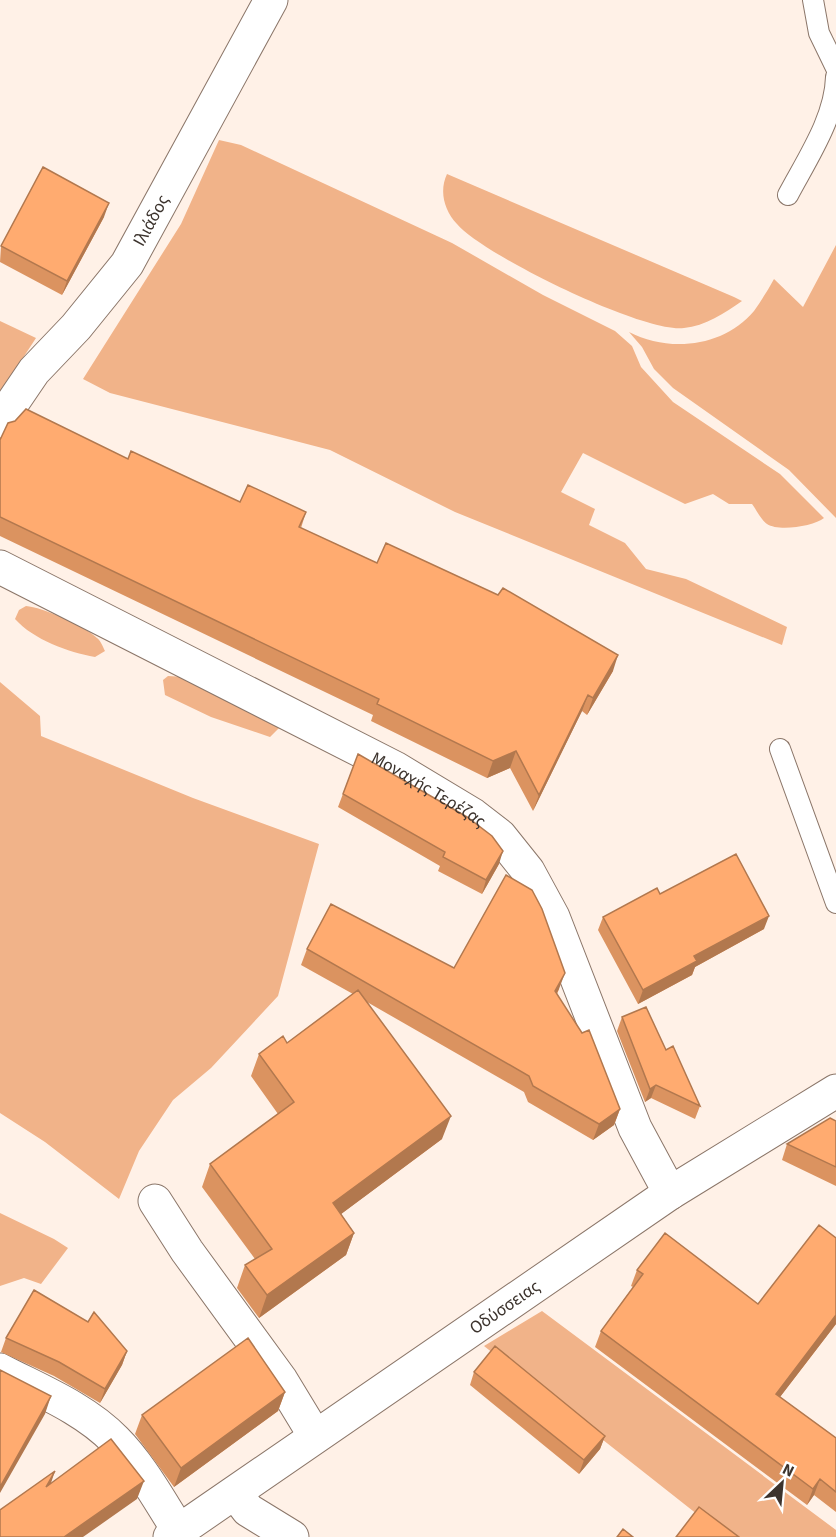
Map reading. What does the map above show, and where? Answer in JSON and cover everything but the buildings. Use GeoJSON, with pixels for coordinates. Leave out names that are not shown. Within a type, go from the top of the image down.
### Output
{"type":"FeatureCollection","features":[{"type":"Feature","properties":{"kind":"street","name":"Ιλιάδος"},"geometry":{"type":"LineString","coordinates":[[0,421],[34,371],[76,327],[127,264],[271,0]]}},
{"type":"Feature","properties":{"kind":"street","name":"Μοναχής Τερέζας"},"geometry":{"type":"LineString","coordinates":[[0,567],[395,768],[473,815],[500,836],[528,871],[553,917],[635,1128],[670,1193]]}},
{"type":"Feature","properties":{"kind":"street","name":"Οδύσσειας"},"geometry":{"type":"LineString","coordinates":[[0,1370],[88,1418],[113,1438],[141,1472],[174,1534],[670,1193],[836,1090]]}},
{"type":"Feature","properties":{"kind":"street"},"geometry":{"type":"LineString","coordinates":[[155,1201],[187,1251],[281,1380],[315,1436]]}},
{"type":"Feature","properties":{"kind":"street"},"geometry":{"type":"LineString","coordinates":[[236,1493],[248,1510],[292,1537]]}},
{"type":"Feature","properties":{"kind":"lane"},"geometry":{"type":"LineString","coordinates":[[813,0],[819,33],[836,68]]}},
{"type":"Feature","properties":{"kind":"lane"},"geometry":{"type":"LineString","coordinates":[[788,195],[817,139],[832,101],[836,77]]}},
{"type":"Feature","properties":{"kind":"lane"},"geometry":{"type":"LineString","coordinates":[[780,749],[836,903]]}},
{"type":"Feature","properties":{"kind":"shaded area"},"geometry":{"type":"Polygon","coordinates":[[[219,140],[241,145],[452,243],[543,295],[615,331],[632,346],[641,367],[673,402],[780,474],[824,518],[805,526],[780,528],[767,524],[752,504],[729,504],[713,494],[685,504],[583,453],[561,492],[595,509],[589,525],[625,543],[646,569],[686,579],[787,627],[782,645],[455,512],[330,450],[110,393],[83,379],[181,224],[219,140]]]}},
{"type":"Feature","properties":{"kind":"shaded area"},"geometry":{"type":"Polygon","coordinates":[[[447,174],[742,301],[707,322],[684,328],[664,327],[602,306],[530,272],[473,238],[457,224],[446,207],[443,187],[447,174]]]}},
{"type":"Feature","properties":{"kind":"shaded area"},"geometry":{"type":"Polygon","coordinates":[[[836,245],[836,518],[789,470],[673,388],[654,369],[642,347],[629,332],[661,343],[695,343],[712,339],[742,323],[754,311],[774,279],[803,307],[836,245]]]}},
{"type":"Feature","properties":{"kind":"shaded area"},"geometry":{"type":"Polygon","coordinates":[[[0,321],[36,338],[0,393],[0,321]]]}},
{"type":"Feature","properties":{"kind":"shaded area"},"geometry":{"type":"Polygon","coordinates":[[[26,606],[52,613],[83,628],[98,639],[105,651],[95,657],[74,652],[42,639],[15,619],[19,610],[26,606]]]}},
{"type":"Feature","properties":{"kind":"shaded area"},"geometry":{"type":"Polygon","coordinates":[[[168,676],[185,677],[280,727],[270,737],[211,717],[165,695],[163,680],[168,676]]]}},
{"type":"Feature","properties":{"kind":"shaded area"},"geometry":{"type":"Polygon","coordinates":[[[0,682],[40,716],[41,736],[193,798],[319,844],[278,996],[211,1068],[173,1100],[139,1151],[119,1199],[45,1142],[0,1113],[0,682]]]}},
{"type":"Feature","properties":{"kind":"shaded area"},"geometry":{"type":"Polygon","coordinates":[[[0,1213],[68,1248],[41,1284],[24,1278],[0,1286],[0,1213]]]}},
{"type":"Feature","properties":{"kind":"shaded area"},"geometry":{"type":"Polygon","coordinates":[[[542,1311],[836,1530],[836,1537],[726,1537],[484,1346],[542,1311]]]}}]}
